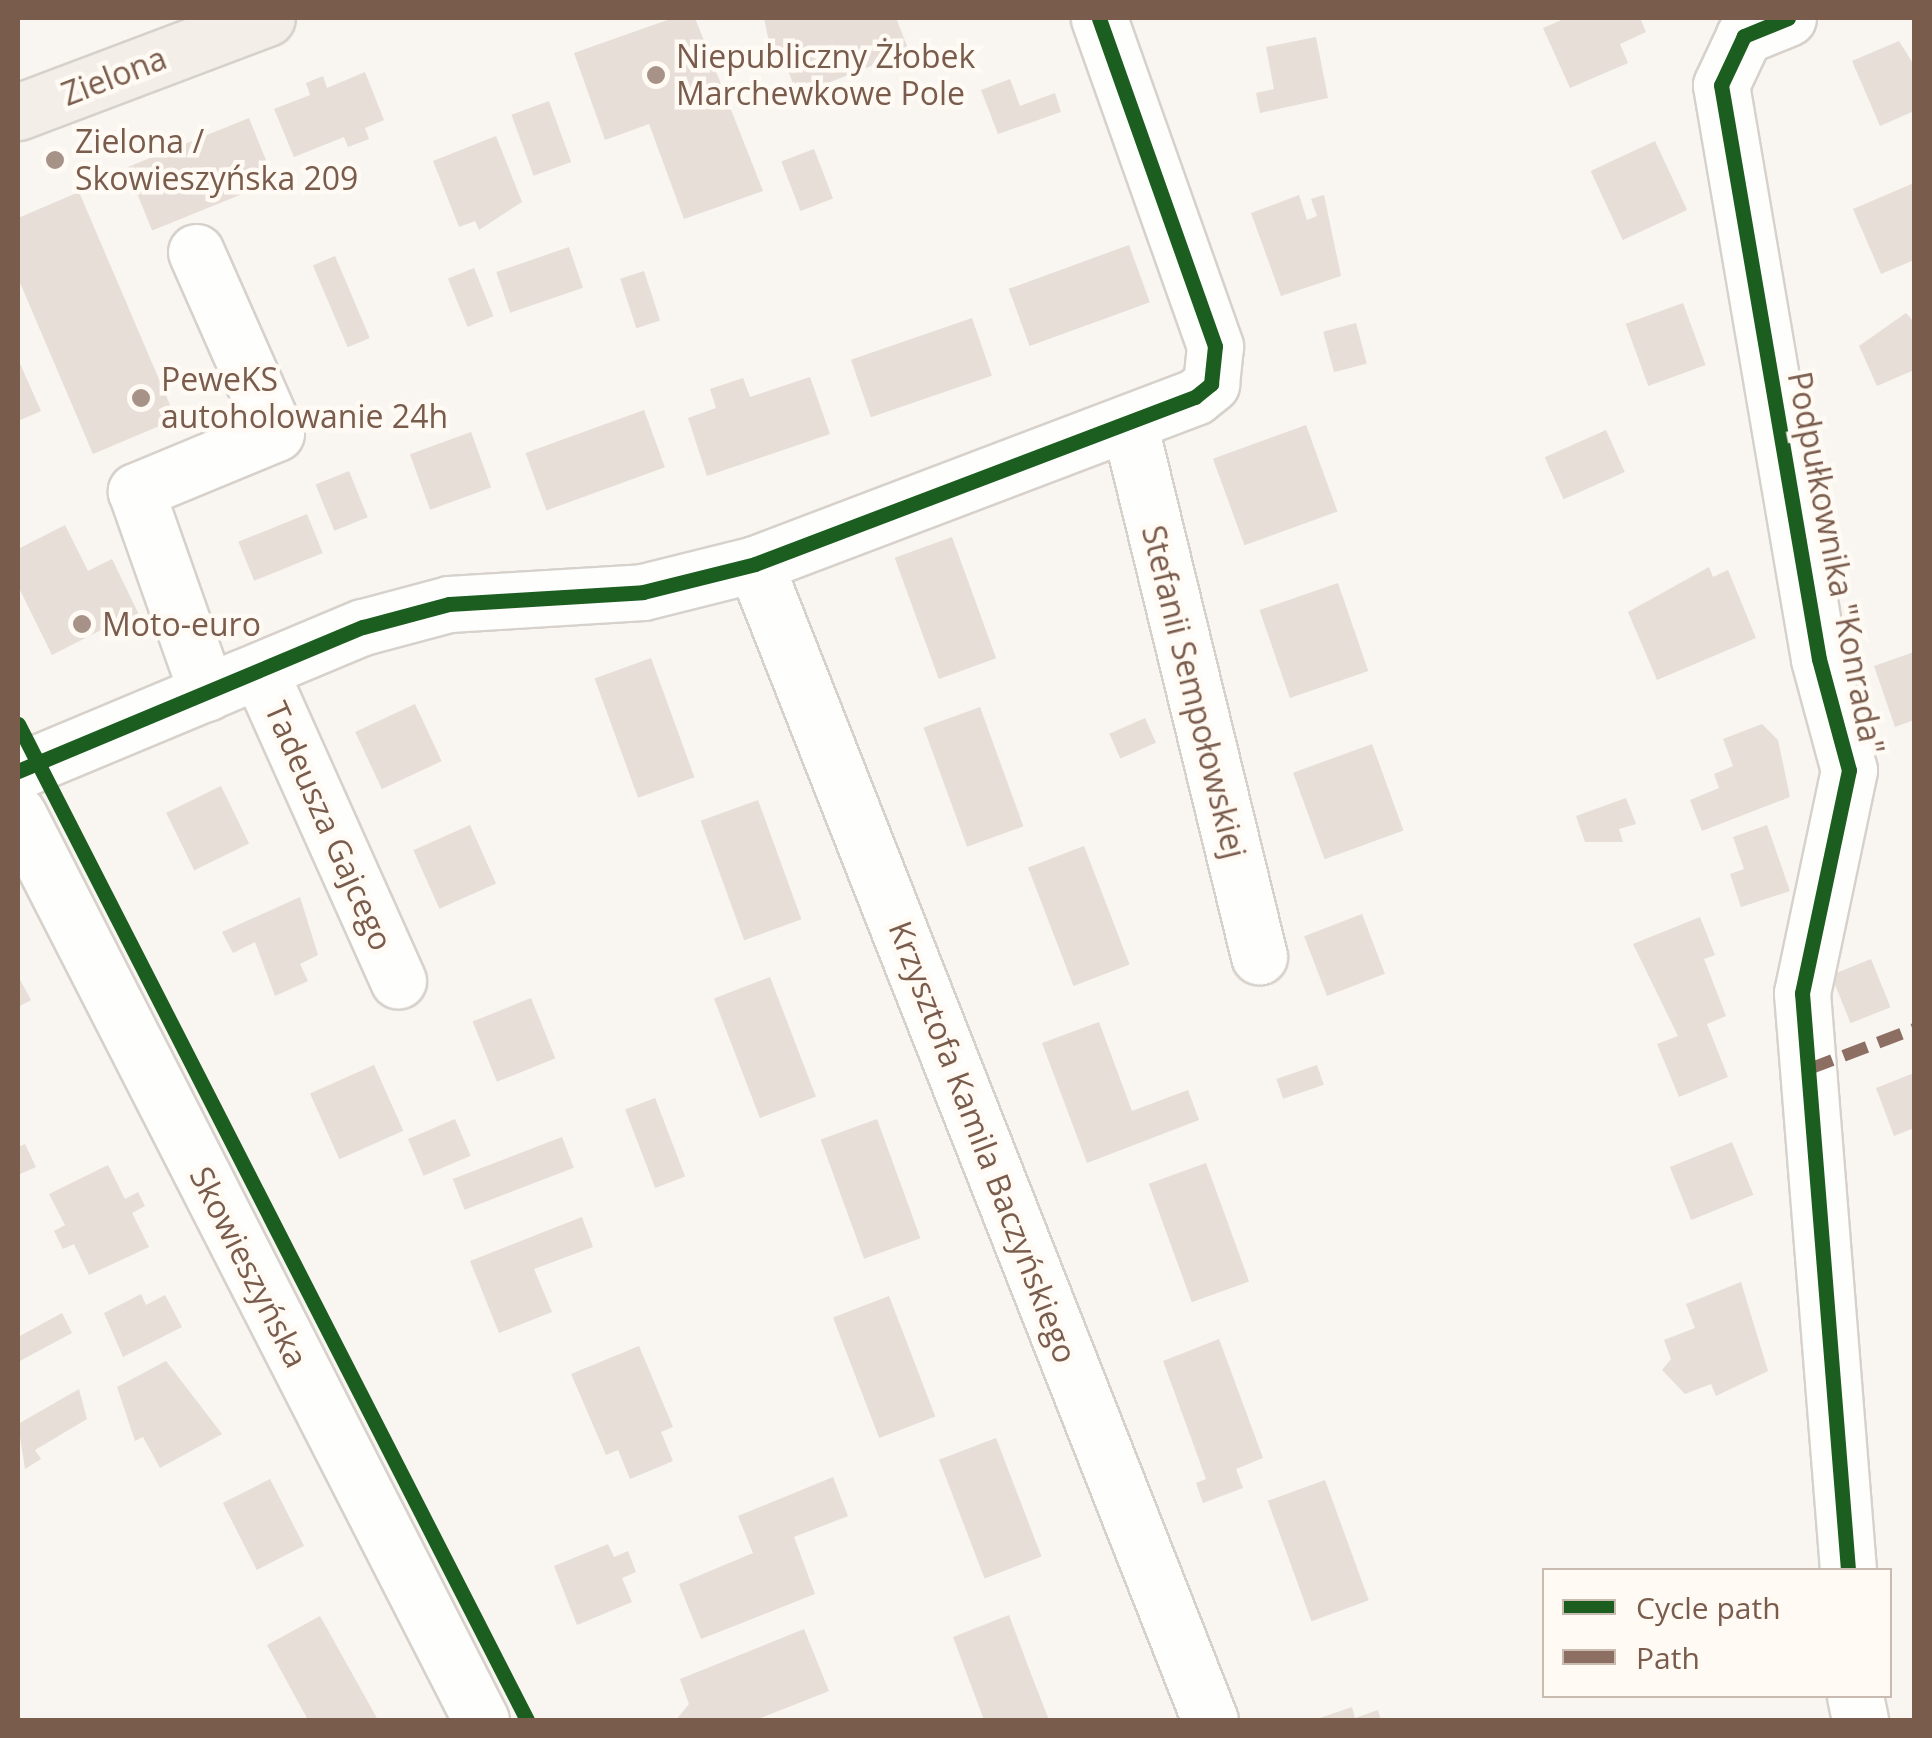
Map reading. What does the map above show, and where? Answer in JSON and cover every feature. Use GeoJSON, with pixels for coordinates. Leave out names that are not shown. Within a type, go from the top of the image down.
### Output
{"type":"FeatureCollection","features":[{"type":"Feature","properties":{"kind":"main road","name":"Zielona"},"geometry":{"type":"LineString","coordinates":[[18,112],[267,18]]}},
{"type":"Feature","properties":{"kind":"street"},"geometry":{"type":"LineString","coordinates":[[18,772],[363,627],[450,604],[643,592],[755,564],[1130,427],[1194,397],[1216,362],[1099,18]]}},
{"type":"Feature","properties":{"kind":"street","name":"Podpułkownika \"Konrada\""},"geometry":{"type":"LineString","coordinates":[[1788,18],[1744,36],[1721,85],[1819,659],[1849,770],[1802,992],[1848,1568]]}},
{"type":"Feature","properties":{"kind":"street"},"geometry":{"type":"LineString","coordinates":[[196,252],[276,434],[136,491],[208,694]]}},
{"type":"Feature","properties":{"kind":"street","name":"Stefanii Sempołowskiej"},"geometry":{"type":"LineString","coordinates":[[1130,427],[1259,956]]}},
{"type":"Feature","properties":{"kind":"street","name":"Krzysztofa Kamila Baczyńskiego"},"geometry":{"type":"LineString","coordinates":[[755,564],[1210,1720]]}},
{"type":"Feature","properties":{"kind":"street","name":"Tadeusza Gajcego"},"geometry":{"type":"LineString","coordinates":[[260,672],[398,980]]}},
{"type":"Feature","properties":{"kind":"street","name":"Skowieszyńska"},"geometry":{"type":"LineString","coordinates":[[18,814],[481,1720]]}},
{"type":"Feature","properties":{"kind":"building"},"geometry":{"type":"Polygon","coordinates":[[[673,18],[695,18],[763,191],[684,219],[649,124],[605,140],[574,53],[673,18]]]}},
{"type":"Feature","properties":{"kind":"building"},"geometry":{"type":"Polygon","coordinates":[[[764,18],[896,18],[909,51],[797,95],[785,62],[772,56],[764,18]]]}},
{"type":"Feature","properties":{"kind":"building"},"geometry":{"type":"Polygon","coordinates":[[[1566,18],[1640,18],[1646,32],[1620,44],[1628,63],[1570,88],[1543,28],[1566,18]]]}},
{"type":"Feature","properties":{"kind":"building"},"geometry":{"type":"Polygon","coordinates":[[[1316,37],[1328,98],[1260,113],[1256,93],[1274,89],[1266,47],[1316,37]]]}},
{"type":"Feature","properties":{"kind":"building"},"geometry":{"type":"Polygon","coordinates":[[[1899,41],[1914,65],[1914,111],[1880,126],[1852,61],[1899,41]]]}},
{"type":"Feature","properties":{"kind":"building"},"geometry":{"type":"Polygon","coordinates":[[[365,72],[384,120],[365,128],[369,139],[348,147],[344,137],[294,157],[274,109],[310,95],[306,83],[323,76],[327,88],[365,72]]]}},
{"type":"Feature","properties":{"kind":"building"},"geometry":{"type":"Polygon","coordinates":[[[1010,79],[1020,106],[1055,93],[1061,112],[998,134],[981,90],[1010,79]]]}},
{"type":"Feature","properties":{"kind":"building"},"geometry":{"type":"Polygon","coordinates":[[[549,101],[571,162],[534,176],[511,115],[549,101]]]}},
{"type":"Feature","properties":{"kind":"building"},"geometry":{"type":"Polygon","coordinates":[[[249,118],[274,181],[152,230],[127,167],[249,118]]]}},
{"type":"Feature","properties":{"kind":"building"},"geometry":{"type":"Polygon","coordinates":[[[496,136],[522,202],[479,230],[475,221],[459,227],[433,161],[496,136]]]}},
{"type":"Feature","properties":{"kind":"building"},"geometry":{"type":"Polygon","coordinates":[[[1655,141],[1687,210],[1623,240],[1591,171],[1655,141]]]}},
{"type":"Feature","properties":{"kind":"building"},"geometry":{"type":"Polygon","coordinates":[[[814,149],[833,198],[800,211],[781,162],[814,149]]]}},
{"type":"Feature","properties":{"kind":"building"},"geometry":{"type":"Polygon","coordinates":[[[1914,183],[1914,260],[1881,274],[1853,209],[1914,183]]]}},
{"type":"Feature","properties":{"kind":"building"},"geometry":{"type":"Polygon","coordinates":[[[79,192],[176,419],[93,454],[18,278],[18,218],[79,192]]]}},
{"type":"Feature","properties":{"kind":"building"},"geometry":{"type":"Polygon","coordinates":[[[1299,195],[1307,220],[1317,216],[1311,199],[1324,195],[1341,276],[1281,296],[1251,213],[1299,195]]]}},
{"type":"Feature","properties":{"kind":"building"},"geometry":{"type":"Polygon","coordinates":[[[1129,245],[1150,302],[1030,346],[1009,289],[1129,245]]]}},
{"type":"Feature","properties":{"kind":"building"},"geometry":{"type":"Polygon","coordinates":[[[569,247],[583,288],[510,313],[496,272],[569,247]]]}},
{"type":"Feature","properties":{"kind":"building"},"geometry":{"type":"Polygon","coordinates":[[[335,256],[370,338],[348,347],[313,265],[335,256]]]}},
{"type":"Feature","properties":{"kind":"building"},"geometry":{"type":"Polygon","coordinates":[[[474,268],[493,316],[468,327],[448,278],[474,268]]]}},
{"type":"Feature","properties":{"kind":"building"},"geometry":{"type":"Polygon","coordinates":[[[644,271],[660,320],[636,328],[620,279],[644,271]]]}},
{"type":"Feature","properties":{"kind":"building"},"geometry":{"type":"Polygon","coordinates":[[[1683,303],[1706,365],[1648,386],[1626,324],[1683,303]]]}},
{"type":"Feature","properties":{"kind":"building"},"geometry":{"type":"Polygon","coordinates":[[[1906,313],[1914,322],[1914,370],[1877,386],[1859,346],[1906,313]]]}},
{"type":"Feature","properties":{"kind":"building"},"geometry":{"type":"Polygon","coordinates":[[[972,318],[992,376],[871,417],[851,360],[972,318]]]}},
{"type":"Feature","properties":{"kind":"building"},"geometry":{"type":"Polygon","coordinates":[[[1356,323],[1367,364],[1334,372],[1323,332],[1356,323]]]}},
{"type":"Feature","properties":{"kind":"building"},"geometry":{"type":"Polygon","coordinates":[[[18,359],[41,411],[18,421],[18,359]]]}},
{"type":"Feature","properties":{"kind":"building"},"geometry":{"type":"Polygon","coordinates":[[[810,377],[830,434],[707,476],[688,418],[716,408],[710,389],[743,378],[750,397],[810,377]]]}},
{"type":"Feature","properties":{"kind":"building"},"geometry":{"type":"Polygon","coordinates":[[[644,410],[665,467],[546,510],[526,453],[644,410]]]}},
{"type":"Feature","properties":{"kind":"building"},"geometry":{"type":"Polygon","coordinates":[[[1306,425],[1337,511],[1244,545],[1213,459],[1306,425]]]}},
{"type":"Feature","properties":{"kind":"building"},"geometry":{"type":"Polygon","coordinates":[[[1606,430],[1625,472],[1564,499],[1545,457],[1606,430]]]}},
{"type":"Feature","properties":{"kind":"building"},"geometry":{"type":"Polygon","coordinates":[[[471,432],[491,487],[430,510],[410,454],[471,432]]]}},
{"type":"Feature","properties":{"kind":"building"},"geometry":{"type":"Polygon","coordinates":[[[349,471],[368,517],[334,531],[316,484],[349,471]]]}},
{"type":"Feature","properties":{"kind":"building"},"geometry":{"type":"Polygon","coordinates":[[[307,514],[323,553],[254,581],[238,542],[307,514]]]}},
{"type":"Feature","properties":{"kind":"building"},"geometry":{"type":"Polygon","coordinates":[[[65,525],[88,571],[112,559],[143,623],[119,634],[113,624],[52,655],[18,586],[18,549],[65,525]]]}},
{"type":"Feature","properties":{"kind":"building"},"geometry":{"type":"Polygon","coordinates":[[[952,537],[996,658],[939,679],[895,558],[952,537]]]}},
{"type":"Feature","properties":{"kind":"building"},"geometry":{"type":"Polygon","coordinates":[[[1709,567],[1713,577],[1728,570],[1756,638],[1657,680],[1628,612],[1709,567]]]}},
{"type":"Feature","properties":{"kind":"building"},"geometry":{"type":"Polygon","coordinates":[[[1338,583],[1368,671],[1290,698],[1260,610],[1338,583]]]}},
{"type":"Feature","properties":{"kind":"building"},"geometry":{"type":"Polygon","coordinates":[[[1914,652],[1914,720],[1895,727],[1874,666],[1914,652]]]}},
{"type":"Feature","properties":{"kind":"building"},"geometry":{"type":"Polygon","coordinates":[[[651,658],[694,777],[638,798],[595,679],[651,658]]]}},
{"type":"Feature","properties":{"kind":"building"},"geometry":{"type":"Polygon","coordinates":[[[415,704],[442,761],[382,789],[355,732],[415,704]]]}},
{"type":"Feature","properties":{"kind":"building"},"geometry":{"type":"Polygon","coordinates":[[[980,707],[1023,826],[967,847],[924,728],[980,707]]]}},
{"type":"Feature","properties":{"kind":"building"},"geometry":{"type":"Polygon","coordinates":[[[1145,718],[1156,743],[1120,759],[1109,734],[1145,718]]]}},
{"type":"Feature","properties":{"kind":"building"},"geometry":{"type":"Polygon","coordinates":[[[1762,724],[1778,740],[1790,797],[1702,831],[1690,800],[1719,788],[1714,774],[1733,766],[1723,739],[1762,724]]]}},
{"type":"Feature","properties":{"kind":"building"},"geometry":{"type":"Polygon","coordinates":[[[1372,744],[1403,830],[1325,859],[1293,773],[1372,744]]]}},
{"type":"Feature","properties":{"kind":"building"},"geometry":{"type":"Polygon","coordinates":[[[221,786],[249,844],[194,870],[166,813],[221,786]]]}},
{"type":"Feature","properties":{"kind":"building"},"geometry":{"type":"Polygon","coordinates":[[[1626,798],[1636,824],[1619,829],[1623,842],[1585,842],[1576,816],[1626,798]]]}},
{"type":"Feature","properties":{"kind":"building"},"geometry":{"type":"Polygon","coordinates":[[[758,800],[801,919],[744,940],[701,821],[758,800]]]}},
{"type":"Feature","properties":{"kind":"building"},"geometry":{"type":"Polygon","coordinates":[[[470,825],[496,883],[439,909],[413,850],[470,825]]]}},
{"type":"Feature","properties":{"kind":"building"},"geometry":{"type":"Polygon","coordinates":[[[1767,825],[1790,891],[1741,907],[1730,874],[1744,869],[1733,837],[1767,825]]]}},
{"type":"Feature","properties":{"kind":"building"},"geometry":{"type":"Polygon","coordinates":[[[1084,846],[1130,965],[1073,986],[1028,868],[1084,846]]]}},
{"type":"Feature","properties":{"kind":"building"},"geometry":{"type":"Polygon","coordinates":[[[300,897],[318,955],[300,964],[308,981],[275,996],[255,942],[233,953],[222,932],[300,897]]]}},
{"type":"Feature","properties":{"kind":"building"},"geometry":{"type":"Polygon","coordinates":[[[1362,914],[1385,974],[1327,996],[1304,936],[1362,914]]]}},
{"type":"Feature","properties":{"kind":"building"},"geometry":{"type":"Polygon","coordinates":[[[1700,917],[1715,955],[1704,959],[1726,1016],[1707,1024],[1728,1077],[1679,1097],[1657,1044],[1678,1036],[1633,944],[1700,917]]]}},
{"type":"Feature","properties":{"kind":"building"},"geometry":{"type":"Polygon","coordinates":[[[1871,959],[1890,1007],[1851,1023],[1831,975],[1871,959]]]}},
{"type":"Feature","properties":{"kind":"building"},"geometry":{"type":"Polygon","coordinates":[[[18,976],[31,1000],[18,1007],[18,976]]]}},
{"type":"Feature","properties":{"kind":"building"},"geometry":{"type":"Polygon","coordinates":[[[770,977],[816,1096],[760,1118],[714,999],[770,977]]]}},
{"type":"Feature","properties":{"kind":"building"},"geometry":{"type":"Polygon","coordinates":[[[531,998],[555,1058],[497,1082],[473,1022],[531,998]]]}},
{"type":"Feature","properties":{"kind":"building"},"geometry":{"type":"Polygon","coordinates":[[[1099,1022],[1132,1111],[1188,1090],[1199,1120],[1087,1163],[1042,1043],[1099,1022]]]}},
{"type":"Feature","properties":{"kind":"building"},"geometry":{"type":"Polygon","coordinates":[[[374,1065],[403,1131],[339,1159],[310,1093],[374,1065]]]}},
{"type":"Feature","properties":{"kind":"building"},"geometry":{"type":"Polygon","coordinates":[[[1317,1065],[1324,1085],[1283,1099],[1276,1079],[1317,1065]]]}},
{"type":"Feature","properties":{"kind":"building"},"geometry":{"type":"Polygon","coordinates":[[[1914,1073],[1914,1128],[1894,1136],[1876,1088],[1914,1073]]]}},
{"type":"Feature","properties":{"kind":"building"},"geometry":{"type":"Polygon","coordinates":[[[655,1098],[685,1176],[655,1188],[625,1109],[655,1098]]]}},
{"type":"Feature","properties":{"kind":"building"},"geometry":{"type":"Polygon","coordinates":[[[455,1119],[471,1156],[424,1176],[408,1139],[455,1119]]]}},
{"type":"Feature","properties":{"kind":"building"},"geometry":{"type":"Polygon","coordinates":[[[877,1119],[920,1238],[864,1259],[821,1140],[877,1119]]]}},
{"type":"Feature","properties":{"kind":"building"},"geometry":{"type":"Polygon","coordinates":[[[562,1137],[574,1168],[465,1210],[453,1179],[562,1137]]]}},
{"type":"Feature","properties":{"kind":"building"},"geometry":{"type":"Polygon","coordinates":[[[1732,1142],[1753,1195],[1691,1220],[1670,1167],[1732,1142]]]}},
{"type":"Feature","properties":{"kind":"building"},"geometry":{"type":"Polygon","coordinates":[[[25,1144],[36,1167],[18,1175],[18,1147],[25,1144]]]}},
{"type":"Feature","properties":{"kind":"building"},"geometry":{"type":"Polygon","coordinates":[[[1206,1163],[1249,1281],[1192,1302],[1149,1184],[1206,1163]]]}},
{"type":"Feature","properties":{"kind":"building"},"geometry":{"type":"Polygon","coordinates":[[[108,1165],[125,1199],[138,1192],[145,1206],[132,1213],[149,1247],[89,1275],[74,1244],[63,1249],[54,1231],[65,1225],[49,1194],[108,1165]]]}},
{"type":"Feature","properties":{"kind":"building"},"geometry":{"type":"Polygon","coordinates":[[[582,1217],[593,1247],[534,1269],[552,1312],[499,1333],[470,1261],[582,1217]]]}},
{"type":"Feature","properties":{"kind":"building"},"geometry":{"type":"Polygon","coordinates":[[[1741,1282],[1768,1371],[1716,1396],[1711,1384],[1685,1394],[1662,1370],[1671,1359],[1664,1340],[1695,1328],[1686,1304],[1741,1282]]]}},
{"type":"Feature","properties":{"kind":"building"},"geometry":{"type":"Polygon","coordinates":[[[141,1294],[146,1305],[165,1295],[182,1327],[123,1357],[104,1313],[141,1294]]]}},
{"type":"Feature","properties":{"kind":"building"},"geometry":{"type":"Polygon","coordinates":[[[889,1296],[935,1416],[879,1438],[833,1318],[889,1296]]]}},
{"type":"Feature","properties":{"kind":"building"},"geometry":{"type":"Polygon","coordinates":[[[62,1313],[72,1333],[18,1362],[18,1337],[62,1313]]]}},
{"type":"Feature","properties":{"kind":"building"},"geometry":{"type":"Polygon","coordinates":[[[1219,1339],[1263,1458],[1236,1469],[1243,1488],[1203,1503],[1196,1483],[1206,1479],[1163,1361],[1219,1339]]]}},
{"type":"Feature","properties":{"kind":"building"},"geometry":{"type":"Polygon","coordinates":[[[639,1346],[673,1427],[661,1432],[673,1461],[630,1479],[618,1450],[606,1455],[571,1374],[639,1346]]]}},
{"type":"Feature","properties":{"kind":"building"},"geometry":{"type":"Polygon","coordinates":[[[166,1361],[222,1434],[160,1468],[143,1437],[135,1441],[117,1387],[166,1361]]]}},
{"type":"Feature","properties":{"kind":"building"},"geometry":{"type":"Polygon","coordinates":[[[79,1389],[87,1419],[35,1450],[41,1459],[25,1469],[18,1424],[79,1389]]]}},
{"type":"Feature","properties":{"kind":"building"},"geometry":{"type":"Polygon","coordinates":[[[996,1438],[1042,1557],[985,1578],[939,1460],[996,1438]]]}},
{"type":"Feature","properties":{"kind":"building"},"geometry":{"type":"Polygon","coordinates":[[[833,1477],[848,1516],[794,1537],[815,1594],[701,1639],[679,1584],[753,1553],[738,1516],[833,1477]]]}},
{"type":"Feature","properties":{"kind":"building"},"geometry":{"type":"Polygon","coordinates":[[[270,1479],[304,1546],[257,1570],[223,1503],[270,1479]]]}},
{"type":"Feature","properties":{"kind":"building"},"geometry":{"type":"Polygon","coordinates":[[[1325,1480],[1369,1600],[1311,1621],[1268,1501],[1325,1480]]]}},
{"type":"Feature","properties":{"kind":"building"},"geometry":{"type":"Polygon","coordinates":[[[608,1544],[614,1557],[628,1551],[636,1572],[622,1578],[632,1602],[577,1625],[554,1566],[608,1544]]]}},
{"type":"Feature","properties":{"kind":"building"},"geometry":{"type":"Polygon","coordinates":[[[1009,1615],[1049,1720],[984,1720],[953,1637],[1009,1615]]]}},
{"type":"Feature","properties":{"kind":"building"},"geometry":{"type":"Polygon","coordinates":[[[320,1616],[378,1720],[308,1720],[267,1645],[320,1616]]]}},
{"type":"Feature","properties":{"kind":"building"},"geometry":{"type":"Polygon","coordinates":[[[804,1629],[829,1691],[756,1720],[676,1720],[689,1704],[680,1679],[804,1629]]]}},
{"type":"Feature","properties":{"kind":"building"},"geometry":{"type":"Polygon","coordinates":[[[1352,1707],[1355,1718],[1378,1710],[1381,1720],[1314,1720],[1352,1707]]]}},
{"type":"Feature","properties":{"kind":"marked path"},"geometry":{"type":"LineString","coordinates":[[1809,1069],[1914,1029]]}},
{"type":"Feature","properties":{"kind":"cycle path"},"geometry":{"type":"LineString","coordinates":[[18,771],[363,627],[449,604],[643,592],[755,564],[1195,397],[1211,384],[1215,346],[1099,18]]}},
{"type":"Feature","properties":{"kind":"cycle path"},"geometry":{"type":"LineString","coordinates":[[1788,18],[1744,36],[1721,85],[1819,659],[1849,770],[1802,993],[1848,1568]]}},
{"type":"Feature","properties":{"kind":"cycle path"},"geometry":{"type":"LineString","coordinates":[[18,724],[527,1720]]}},
{"type":"Feature","properties":{"kind":"place","name":"Niepubliczny Żłobek Marchewkowe Pole"},"geometry":{"type":"Point","coordinates":[656,75]}},
{"type":"Feature","properties":{"kind":"place","name":"Zielona / Skowieszyńska 209"},"geometry":{"type":"Point","coordinates":[55,160]}},
{"type":"Feature","properties":{"kind":"place","name":"PeweKS autoholowanie 24h"},"geometry":{"type":"Point","coordinates":[141,398]}},
{"type":"Feature","properties":{"kind":"place","name":"Moto-euro"},"geometry":{"type":"Point","coordinates":[82,624]}}]}
